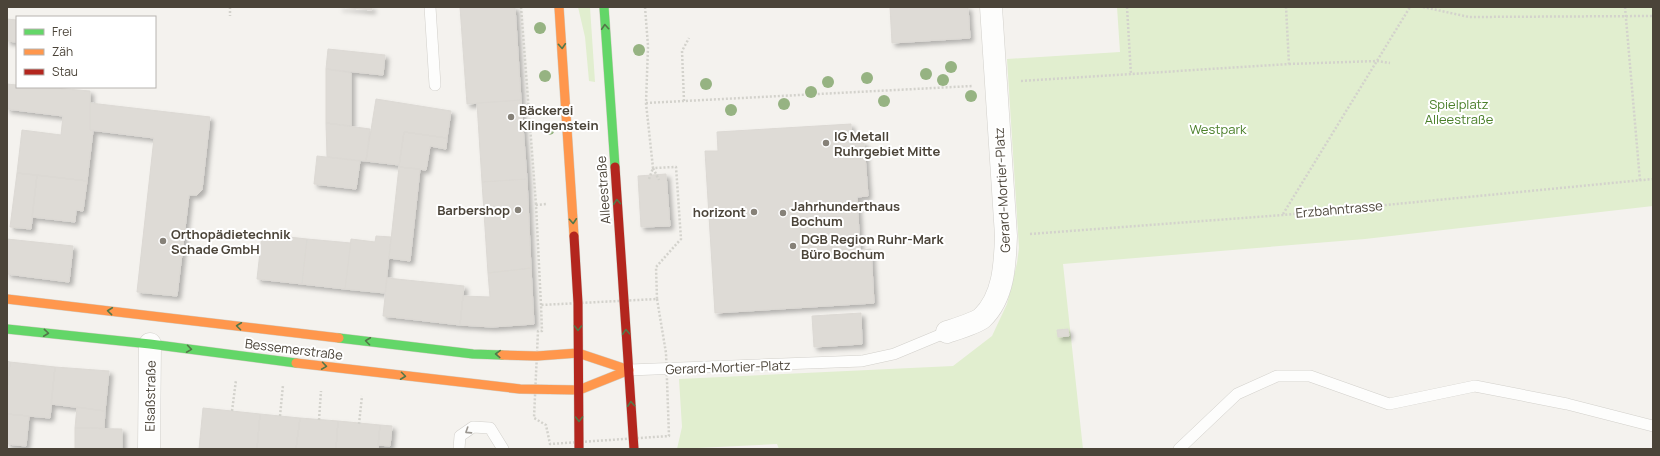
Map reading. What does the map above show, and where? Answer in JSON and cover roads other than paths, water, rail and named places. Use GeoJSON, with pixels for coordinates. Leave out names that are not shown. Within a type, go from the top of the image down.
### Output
{"type":"FeatureCollection","features":[{"type":"Feature","properties":{"kind":"street"},"geometry":{"type":"LineString","coordinates":[[559,7],[577,286],[579,449]]}},
{"type":"Feature","properties":{"kind":"street","name":"Alleestraße"},"geometry":{"type":"LineString","coordinates":[[604,7],[634,449]]}},
{"type":"Feature","properties":{"kind":"street","name":"Gerard-Mortier-Platz"},"geometry":{"type":"LineString","coordinates":[[947,332],[981,318],[992,303],[1001,284],[1005,263],[1006,236],[991,7]]}},
{"type":"Feature","properties":{"kind":"street","name":"Bessemerstraße"},"geometry":{"type":"LineString","coordinates":[[7,299],[473,354],[536,356],[578,353]]}},
{"type":"Feature","properties":{"kind":"street","name":"Bessemerstraße"},"geometry":{"type":"LineString","coordinates":[[7,328],[520,389],[578,390]]}},
{"type":"Feature","properties":{"kind":"street","name":"Elsaßstraße"},"geometry":{"type":"LineString","coordinates":[[149,449],[150,344]]}},
{"type":"Feature","properties":{"kind":"street"},"geometry":{"type":"LineString","coordinates":[[578,353],[629,370]]}},
{"type":"Feature","properties":{"kind":"street"},"geometry":{"type":"LineString","coordinates":[[578,390],[629,370]]}},
{"type":"Feature","properties":{"kind":"lane"},"geometry":{"type":"LineString","coordinates":[[430,7],[435,85]]}},
{"type":"Feature","properties":{"kind":"lane","name":"Gerard-Mortier-Platz"},"geometry":{"type":"LineString","coordinates":[[629,370],[862,361],[894,354],[947,332]]}},
{"type":"Feature","properties":{"kind":"lane"},"geometry":{"type":"LineString","coordinates":[[1180,449],[1237,394],[1277,376],[1310,376],[1390,404],[1475,386],[1567,404],[1653,426]]}},
{"type":"Feature","properties":{"kind":"lane"},"geometry":{"type":"LineString","coordinates":[[459,449],[460,436],[473,427],[490,428],[503,449]]}},
{"type":"Feature","properties":{"kind":"place","name":"Bäckerei Klingenstein"},"geometry":{"type":"Point","coordinates":[511,117]}},
{"type":"Feature","properties":{"kind":"place","name":"IG Metall Ruhrgebiet Mitte"},"geometry":{"type":"Point","coordinates":[826,143]}},
{"type":"Feature","properties":{"kind":"place","name":"Barbershop"},"geometry":{"type":"Point","coordinates":[518,210]}},
{"type":"Feature","properties":{"kind":"place","name":"horizont"},"geometry":{"type":"Point","coordinates":[754,212]}},
{"type":"Feature","properties":{"kind":"place","name":"Jahrhunderthaus Bochum"},"geometry":{"type":"Point","coordinates":[783,213]}},
{"type":"Feature","properties":{"kind":"place","name":"Orthopädietechnik Schade GmbH"},"geometry":{"type":"Point","coordinates":[163,241]}},
{"type":"Feature","properties":{"kind":"place","name":"DGB Region Ruhr-Mark Büro Bochum"},"geometry":{"type":"Point","coordinates":[793,246]}},
{"type":"Feature","properties":{"kind":"park label","name":"Spielplatz Alleestraße"},"geometry":{"type":"Point","coordinates":[1459,112]}},
{"type":"Feature","properties":{"kind":"park label","name":"Westpark"},"geometry":{"type":"Point","coordinates":[1218,129]}}]}
